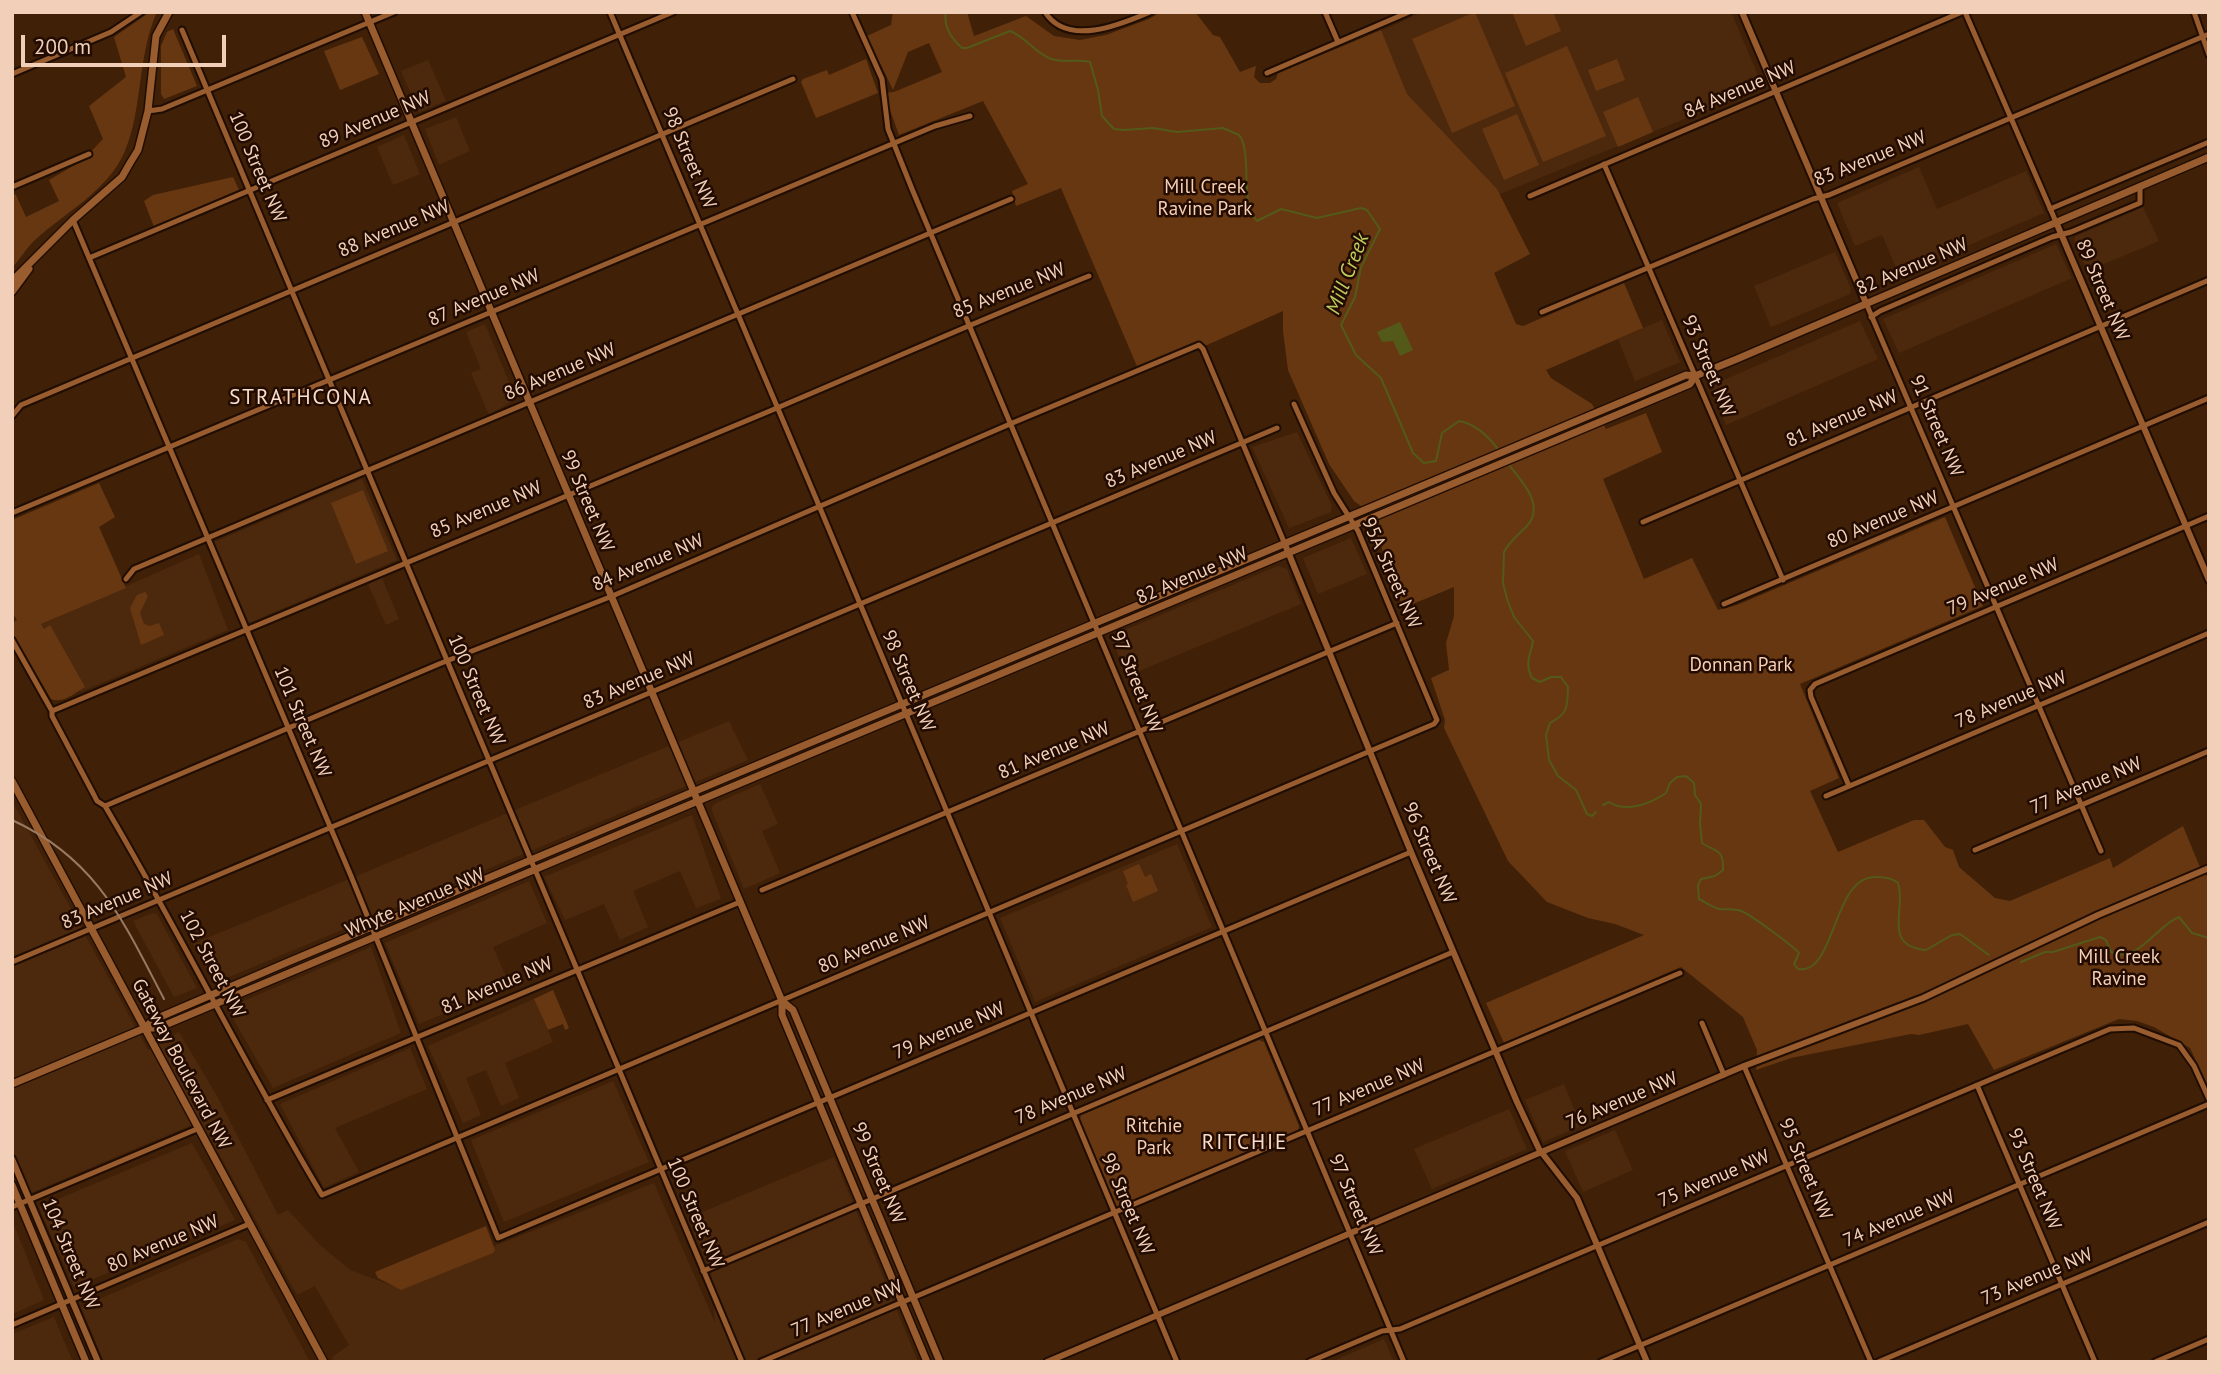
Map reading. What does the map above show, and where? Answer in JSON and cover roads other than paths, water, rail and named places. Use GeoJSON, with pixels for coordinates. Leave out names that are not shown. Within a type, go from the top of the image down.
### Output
{"type":"FeatureCollection","features":[{"type":"Feature","properties":{"kind":"main road"},"geometry":{"type":"LineString","coordinates":[[12,281],[73,220],[122,177],[138,150],[148,111],[155,42],[169,12]]}},
{"type":"Feature","properties":{"kind":"main road","name":"99 Street NW"},"geometry":{"type":"LineString","coordinates":[[365,12],[782,1002],[782,1015],[927,1362]]}},
{"type":"Feature","properties":{"kind":"main road","name":"82 Avenue NW"},"geometry":{"type":"LineString","coordinates":[[697,802],[1289,553],[1353,525],[1384,507],[1604,414],[1690,384],[1696,376],[2209,157]]}},
{"type":"Feature","properties":{"kind":"main road"},"geometry":{"type":"LineString","coordinates":[[12,292],[35,260]]}},
{"type":"Feature","properties":{"kind":"main road","name":"82 Avenue NW"},"geometry":{"type":"LineString","coordinates":[[693,792],[1284,542],[1348,516],[1384,507]]}},
{"type":"Feature","properties":{"kind":"main road","name":"Gateway Boulevard NW"},"geometry":{"type":"LineString","coordinates":[[12,781],[324,1362]]}},
{"type":"Feature","properties":{"kind":"main road","name":"Whyte Avenue NW"},"geometry":{"type":"LineString","coordinates":[[12,1084],[145,1028],[153,1020],[211,995],[693,792]]}},
{"type":"Feature","properties":{"kind":"main road","name":"Whyte Avenue NW"},"geometry":{"type":"LineString","coordinates":[[145,1028],[158,1028],[697,802]]}},
{"type":"Feature","properties":{"kind":"main road","name":"99 Street NW"},"geometry":{"type":"LineString","coordinates":[[782,1002],[793,1010],[940,1362]]}},
{"type":"Feature","properties":{"kind":"main road","name":"104 Street NW"},"geometry":{"type":"LineString","coordinates":[[12,1185],[16,1206],[62,1303],[86,1362]]}},
{"type":"Feature","properties":{"kind":"street"},"geometry":{"type":"LineString","coordinates":[[12,74],[111,32],[141,12]]}},
{"type":"Feature","properties":{"kind":"street"},"geometry":{"type":"LineString","coordinates":[[148,111],[162,109],[394,12]]}},
{"type":"Feature","properties":{"kind":"street","name":"98 Street NW"},"geometry":{"type":"LineString","coordinates":[[610,12],[1177,1362]]}},
{"type":"Feature","properties":{"kind":"street","name":"89 Avenue NW"},"geometry":{"type":"LineString","coordinates":[[89,258],[673,12]]}},
{"type":"Feature","properties":{"kind":"street","name":"97 Street NW"},"geometry":{"type":"LineString","coordinates":[[852,12],[882,79],[886,123],[894,144],[1404,1362]]}},
{"type":"Feature","properties":{"kind":"street"},"geometry":{"type":"LineString","coordinates":[[1045,12],[1057,26],[1082,30],[1104,29],[1150,12]]}},
{"type":"Feature","properties":{"kind":"street"},"geometry":{"type":"LineString","coordinates":[[1325,12],[1338,42]]}},
{"type":"Feature","properties":{"kind":"street"},"geometry":{"type":"LineString","coordinates":[[1267,73],[1409,12]]}},
{"type":"Feature","properties":{"kind":"street","name":"91 Street NW"},"geometry":{"type":"LineString","coordinates":[[1742,12],[2101,852]]}},
{"type":"Feature","properties":{"kind":"street","name":"84 Avenue NW"},"geometry":{"type":"LineString","coordinates":[[1530,196],[1964,12]]}},
{"type":"Feature","properties":{"kind":"street","name":"89 Street NW"},"geometry":{"type":"LineString","coordinates":[[1964,12],[2209,580]]}},
{"type":"Feature","properties":{"kind":"street"},"geometry":{"type":"LineString","coordinates":[[2194,12],[2209,55]]}},
{"type":"Feature","properties":{"kind":"street","name":"100 Street NW"},"geometry":{"type":"LineString","coordinates":[[182,30],[742,1362]]}},
{"type":"Feature","properties":{"kind":"street","name":"83 Avenue NW"},"geometry":{"type":"LineString","coordinates":[[1542,312],[2209,34]]}},
{"type":"Feature","properties":{"kind":"street","name":"88 Avenue NW"},"geometry":{"type":"LineString","coordinates":[[12,416],[21,405],[793,79]]}},
{"type":"Feature","properties":{"kind":"street","name":"87 Avenue NW"},"geometry":{"type":"LineString","coordinates":[[12,513],[935,126],[970,116]]}},
{"type":"Feature","properties":{"kind":"street"},"geometry":{"type":"LineString","coordinates":[[2050,209],[2209,142]]}},
{"type":"Feature","properties":{"kind":"street"},"geometry":{"type":"LineString","coordinates":[[12,187],[89,154]]}},
{"type":"Feature","properties":{"kind":"street","name":"93 Street NW"},"geometry":{"type":"LineString","coordinates":[[1605,164],[1783,580]]}},
{"type":"Feature","properties":{"kind":"street","name":"82 Avenue NW"},"geometry":{"type":"LineString","coordinates":[[1871,317],[2140,203],[2140,186]]}},
{"type":"Feature","properties":{"kind":"street","name":"86 Avenue NW"},"geometry":{"type":"LineString","coordinates":[[126,579],[134,569],[1011,199]]}},
{"type":"Feature","properties":{"kind":"street","name":"101 Street NW"},"geometry":{"type":"LineString","coordinates":[[73,220],[372,927],[498,1238]]}},
{"type":"Feature","properties":{"kind":"street","name":"85 Avenue NW"},"geometry":{"type":"LineString","coordinates":[[52,711],[1089,275]]}},
{"type":"Feature","properties":{"kind":"street","name":"81 Avenue NW"},"geometry":{"type":"LineString","coordinates":[[1643,522],[2209,280]]}},
{"type":"Feature","properties":{"kind":"street","name":"84 Avenue NW"},"geometry":{"type":"LineString","coordinates":[[105,806],[447,661],[610,597],[1010,424],[1201,345]]}},
{"type":"Feature","properties":{"kind":"street","name":"96 Street NW"},"geometry":{"type":"LineString","coordinates":[[1201,345],[1495,1051],[1541,1152],[1574,1192],[1647,1362]]}},
{"type":"Feature","properties":{"kind":"street","name":"80 Avenue NW"},"geometry":{"type":"LineString","coordinates":[[1724,604],[2209,398]]}},
{"type":"Feature","properties":{"kind":"street","name":"95A Street NW"},"geometry":{"type":"LineString","coordinates":[[1294,404],[1320,466],[1353,525],[1437,720]]}},
{"type":"Feature","properties":{"kind":"street","name":"83 Avenue NW"},"geometry":{"type":"LineString","coordinates":[[12,962],[1277,428]]}},
{"type":"Feature","properties":{"kind":"street","name":"79 Avenue NW"},"geometry":{"type":"LineString","coordinates":[[1849,786],[1811,696],[1811,688],[1817,683],[2209,516]]}},
{"type":"Feature","properties":{"kind":"street","name":"81 Avenue NW"},"geometry":{"type":"LineString","coordinates":[[762,890],[1397,623]]}},
{"type":"Feature","properties":{"kind":"street","name":"78 Avenue NW"},"geometry":{"type":"LineString","coordinates":[[1826,796],[2209,633]]}},
{"type":"Feature","properties":{"kind":"street","name":"102 Street NW"},"geometry":{"type":"LineString","coordinates":[[12,640],[52,711],[52,716],[97,801],[105,806],[160,900],[267,1100],[322,1195]]}},
{"type":"Feature","properties":{"kind":"street","name":"80 Avenue NW"},"geometry":{"type":"LineString","coordinates":[[322,1195],[1371,752],[1429,727],[1437,720]]}},
{"type":"Feature","properties":{"kind":"street","name":"77 Avenue NW"},"geometry":{"type":"LineString","coordinates":[[1975,850],[2209,751]]}},
{"type":"Feature","properties":{"kind":"street","name":"79 Avenue NW"},"geometry":{"type":"LineString","coordinates":[[498,1238],[1411,852]]}},
{"type":"Feature","properties":{"kind":"street","name":"76 Avenue NW"},"geometry":{"type":"LineString","coordinates":[[1047,1362],[1744,1066],[1934,993],[2073,926],[2209,868]]}},
{"type":"Feature","properties":{"kind":"street","name":"81 Avenue NW"},"geometry":{"type":"LineString","coordinates":[[267,1100],[740,902]]}},
{"type":"Feature","properties":{"kind":"street","name":"78 Avenue NW"},"geometry":{"type":"LineString","coordinates":[[703,1271],[1453,952]]}},
{"type":"Feature","properties":{"kind":"street","name":"77 Avenue NW"},"geometry":{"type":"LineString","coordinates":[[761,1362],[1680,973]]}},
{"type":"Feature","properties":{"kind":"street"},"geometry":{"type":"LineString","coordinates":[[1702,1023],[1724,1075]]}},
{"type":"Feature","properties":{"kind":"street","name":"75 Avenue NW"},"geometry":{"type":"LineString","coordinates":[[1309,1362],[1382,1331],[1400,1329],[2105,1031],[2119,1027],[2132,1028],[2179,1045],[2194,1066],[2209,1099]]}},
{"type":"Feature","properties":{"kind":"street","name":"95 Street NW"},"geometry":{"type":"LineString","coordinates":[[1744,1066],[1871,1362]]}},
{"type":"Feature","properties":{"kind":"street","name":"93 Street NW"},"geometry":{"type":"LineString","coordinates":[[1977,1086],[2095,1362]]}},
{"type":"Feature","properties":{"kind":"street","name":"74 Avenue NW"},"geometry":{"type":"LineString","coordinates":[[1601,1362],[2209,1104]]}},
{"type":"Feature","properties":{"kind":"street"},"geometry":{"type":"LineString","coordinates":[[16,1206],[197,1129]]}},
{"type":"Feature","properties":{"kind":"street","name":"104 Street NW"},"geometry":{"type":"LineString","coordinates":[[12,1159],[98,1362]]}},
{"type":"Feature","properties":{"kind":"street","name":"73 Avenue NW"},"geometry":{"type":"LineString","coordinates":[[1878,1362],[2209,1222]]}},
{"type":"Feature","properties":{"kind":"street","name":"80 Avenue NW"},"geometry":{"type":"LineString","coordinates":[[12,1325],[249,1224]]}},
{"type":"Feature","properties":{"kind":"street"},"geometry":{"type":"LineString","coordinates":[[2155,1362],[2209,1339]]}},
{"type":"Feature","properties":{"kind":"waterway","name":"Mill Creek"},"geometry":{"type":"LineString","coordinates":[[946,12],[949,32],[962,48],[1010,31],[1051,59],[1090,62],[1102,116],[1114,129],[1153,128],[1177,132],[1223,128],[1239,135],[1245,153],[1249,203],[1257,221],[1281,209],[1317,218],[1361,208],[1367,210],[1380,229],[1361,267],[1355,297],[1341,325],[1356,355],[1381,378],[1413,453],[1424,463],[1436,461],[1442,433],[1459,421],[1482,432],[1500,452]]}},
{"type":"Feature","properties":{"kind":"waterway","name":"Mill Creek"},"geometry":{"type":"LineString","coordinates":[[1509,465],[1530,495],[1534,511],[1532,519],[1504,552],[1503,583],[1507,599],[1514,617],[1533,641],[1528,663],[1532,678],[1540,682],[1551,677],[1561,677],[1568,687],[1566,709],[1550,723],[1546,735],[1549,760],[1558,776],[1576,790],[1587,814],[1592,816],[1596,812]]}},
{"type":"Feature","properties":{"kind":"waterway","name":"Mill Creek"},"geometry":{"type":"LineString","coordinates":[[1603,805],[1609,802],[1622,807],[1645,804],[1666,793],[1670,783],[1677,777],[1686,776],[1694,783],[1695,795],[1701,804],[1702,843],[1718,852],[1723,863],[1723,870],[1715,876],[1701,879],[1698,885],[1699,899],[1719,909],[1741,911],[1762,924],[1799,953],[1794,964],[1798,969],[1810,967],[1820,957],[1851,891],[1862,880],[1877,877],[1898,883],[1900,934],[1912,947],[1926,950],[1952,935],[1960,934],[1989,955]]}},
{"type":"Feature","properties":{"kind":"waterway","name":"Mill Creek"},"geometry":{"type":"LineString","coordinates":[[2021,962],[2045,952],[2053,952],[2100,937],[2106,940],[2111,952],[2120,955],[2129,953],[2179,917],[2192,933],[2209,938]]}},
{"type":"Feature","properties":{"kind":"tram line"},"geometry":{"type":"LineString","coordinates":[[12,820],[66,853],[87,873],[120,918],[164,999]]}},
{"type":"Feature","properties":{"kind":"district","name":"STRATHCONA"},"geometry":{"type":"Point","coordinates":[301,398]}},
{"type":"Feature","properties":{"kind":"district","name":"RITCHIE"},"geometry":{"type":"Point","coordinates":[1245,1143]}},
{"type":"Feature","properties":{"kind":"park label","name":"Mill Creek Ravine Park"},"geometry":{"type":"Point","coordinates":[1205,199]}},
{"type":"Feature","properties":{"kind":"park label","name":"Donnan Park"},"geometry":{"type":"Point","coordinates":[1741,666]}},
{"type":"Feature","properties":{"kind":"park label","name":"Mill Creek Ravine"},"geometry":{"type":"Point","coordinates":[2119,969]}},
{"type":"Feature","properties":{"kind":"park label","name":"Ritchie Park"},"geometry":{"type":"Point","coordinates":[1154,1138]}}]}
